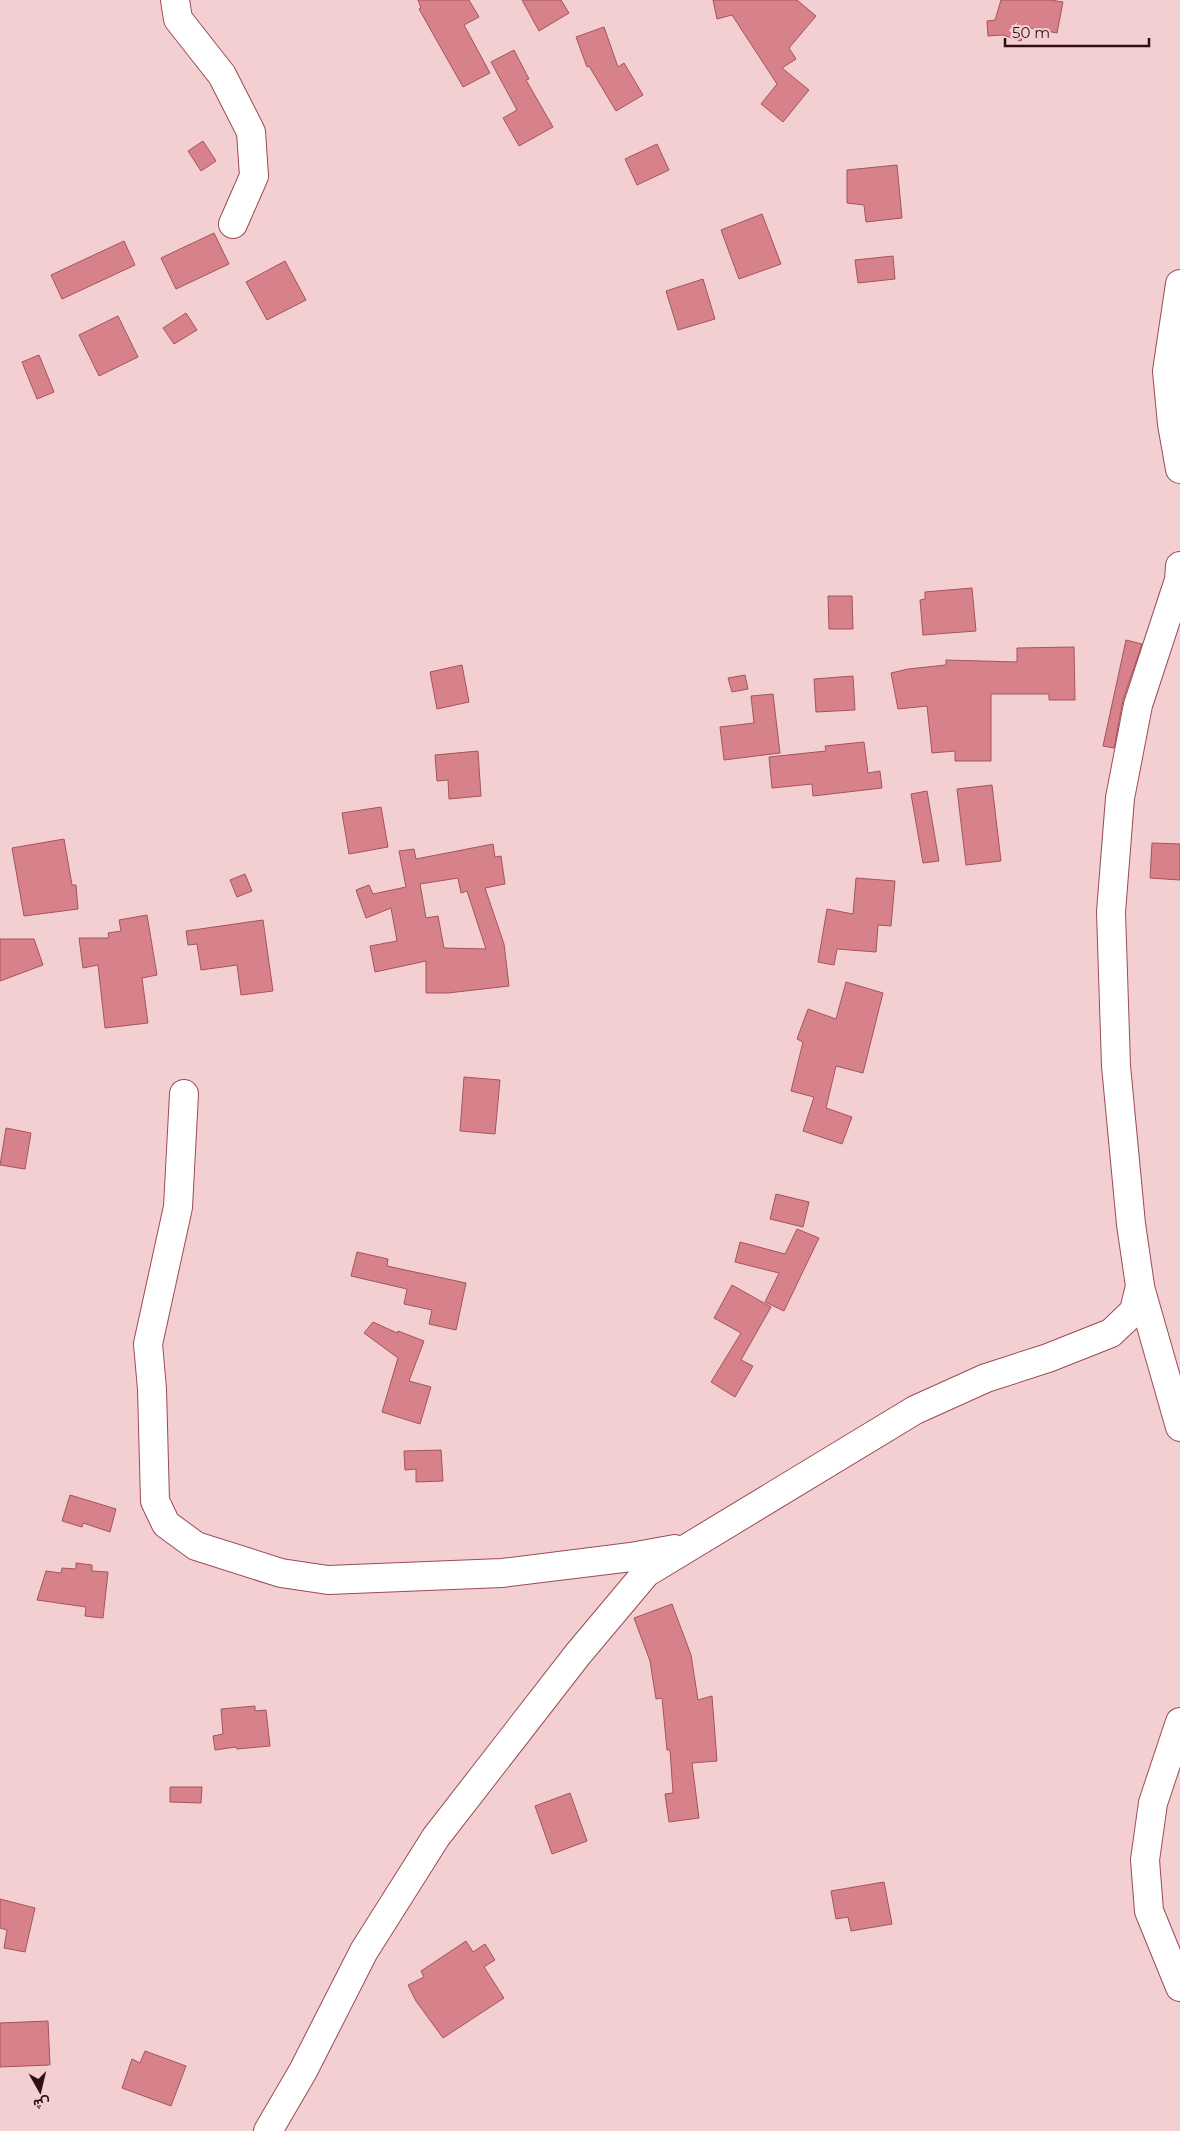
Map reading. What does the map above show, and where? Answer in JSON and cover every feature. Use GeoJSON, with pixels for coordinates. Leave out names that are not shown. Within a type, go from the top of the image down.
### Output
{"type":"FeatureCollection","features":[{"type":"Feature","properties":{"kind":"street"},"geometry":{"type":"LineString","coordinates":[[175,0],[178,19],[222,75],[251,132],[254,176],[233,224]]}},
{"type":"Feature","properties":{"kind":"street"},"geometry":{"type":"LineString","coordinates":[[1180,284],[1167,371],[1172,424],[1180,469]]}},
{"type":"Feature","properties":{"kind":"street"},"geometry":{"type":"LineString","coordinates":[[1180,566],[1179,580],[1138,705],[1120,798],[1111,912],[1116,1066],[1131,1224],[1140,1286],[1180,1427]]}},
{"type":"Feature","properties":{"kind":"street"},"geometry":{"type":"LineString","coordinates":[[184,1094],[178,1207],[148,1344],[152,1389],[155,1501],[166,1524],[196,1546],[281,1573],[328,1580],[502,1573],[631,1557],[687,1547]]}},
{"type":"Feature","properties":{"kind":"street"},"geometry":{"type":"LineString","coordinates":[[268,2131],[304,2071],[364,1951],[436,1837],[578,1654],[646,1573],[915,1410],[986,1378],[1048,1358],[1111,1332],[1134,1311],[1140,1286]]}},
{"type":"Feature","properties":{"kind":"street"},"geometry":{"type":"LineString","coordinates":[[1180,1722],[1153,1803],[1145,1860],[1149,1911],[1180,1987]]}},
{"type":"Feature","properties":{"kind":"building"},"geometry":{"type":"Polygon","coordinates":[[[418,0],[469,0],[479,17],[464,25],[490,73],[463,87],[419,9],[421,8],[418,0]]]}},
{"type":"Feature","properties":{"kind":"building"},"geometry":{"type":"Polygon","coordinates":[[[522,0],[561,0],[569,13],[539,31],[522,0]]]}},
{"type":"Feature","properties":{"kind":"building"},"geometry":{"type":"Polygon","coordinates":[[[713,0],[797,0],[816,16],[789,48],[796,59],[782,68],[809,90],[783,122],[761,104],[777,84],[732,15],[717,19],[713,0]]]}},
{"type":"Feature","properties":{"kind":"building"},"geometry":{"type":"Polygon","coordinates":[[[1001,0],[1050,0],[1063,2],[1057,33],[1025,27],[1021,41],[1003,35],[988,36],[987,21],[995,20],[1001,0]]]}},
{"type":"Feature","properties":{"kind":"building"},"geometry":{"type":"Polygon","coordinates":[[[604,27],[618,67],[624,63],[643,95],[616,111],[589,66],[587,67],[576,37],[604,27]]]}},
{"type":"Feature","properties":{"kind":"building"},"geometry":{"type":"Polygon","coordinates":[[[514,50],[529,79],[526,80],[553,127],[519,146],[503,118],[517,110],[491,62],[514,50]]]}},
{"type":"Feature","properties":{"kind":"building"},"geometry":{"type":"Polygon","coordinates":[[[203,141],[216,161],[201,171],[188,151],[203,141]]]}},
{"type":"Feature","properties":{"kind":"building"},"geometry":{"type":"Polygon","coordinates":[[[657,144],[669,170],[637,185],[625,159],[657,144]]]}},
{"type":"Feature","properties":{"kind":"building"},"geometry":{"type":"Polygon","coordinates":[[[897,165],[902,218],[866,222],[864,205],[847,203],[847,170],[897,165]]]}},
{"type":"Feature","properties":{"kind":"building"},"geometry":{"type":"Polygon","coordinates":[[[762,214],[781,264],[739,279],[721,230],[762,214]]]}},
{"type":"Feature","properties":{"kind":"building"},"geometry":{"type":"Polygon","coordinates":[[[214,233],[229,264],[176,289],[161,258],[214,233]]]}},
{"type":"Feature","properties":{"kind":"building"},"geometry":{"type":"Polygon","coordinates":[[[124,241],[135,265],[62,299],[51,275],[124,241]]]}},
{"type":"Feature","properties":{"kind":"building"},"geometry":{"type":"Polygon","coordinates":[[[893,256],[895,279],[858,283],[855,260],[893,256]]]}},
{"type":"Feature","properties":{"kind":"building"},"geometry":{"type":"Polygon","coordinates":[[[285,261],[306,300],[267,320],[246,282],[285,261]]]}},
{"type":"Feature","properties":{"kind":"building"},"geometry":{"type":"Polygon","coordinates":[[[703,279],[715,319],[678,330],[666,291],[703,279]]]}},
{"type":"Feature","properties":{"kind":"building"},"geometry":{"type":"Polygon","coordinates":[[[186,313],[197,330],[174,344],[163,328],[186,313]]]}},
{"type":"Feature","properties":{"kind":"building"},"geometry":{"type":"Polygon","coordinates":[[[118,316],[138,357],[99,376],[79,335],[118,316]]]}},
{"type":"Feature","properties":{"kind":"building"},"geometry":{"type":"Polygon","coordinates":[[[39,355],[54,392],[37,399],[22,362],[39,355]]]}},
{"type":"Feature","properties":{"kind":"building"},"geometry":{"type":"Polygon","coordinates":[[[972,588],[976,631],[923,635],[920,600],[925,599],[925,592],[972,588]]]}},
{"type":"Feature","properties":{"kind":"building"},"geometry":{"type":"Polygon","coordinates":[[[828,596],[852,596],[853,629],[829,629],[828,596]]]}},
{"type":"Feature","properties":{"kind":"building"},"geometry":{"type":"Polygon","coordinates":[[[1126,640],[1142,644],[1123,700],[1114,748],[1103,746],[1126,640]]]}},
{"type":"Feature","properties":{"kind":"building"},"geometry":{"type":"Polygon","coordinates":[[[1074,647],[1075,700],[1049,700],[1049,694],[991,694],[991,761],[955,761],[955,751],[932,753],[927,706],[898,709],[891,673],[908,669],[946,665],[946,660],[1017,662],[1017,648],[1074,647]]]}},
{"type":"Feature","properties":{"kind":"building"},"geometry":{"type":"Polygon","coordinates":[[[462,665],[469,702],[437,709],[430,672],[462,665]]]}},
{"type":"Feature","properties":{"kind":"building"},"geometry":{"type":"Polygon","coordinates":[[[745,675],[748,689],[732,692],[728,678],[745,675]]]}},
{"type":"Feature","properties":{"kind":"building"},"geometry":{"type":"Polygon","coordinates":[[[853,676],[855,710],[816,712],[814,679],[853,676]]]}},
{"type":"Feature","properties":{"kind":"building"},"geometry":{"type":"Polygon","coordinates":[[[773,694],[780,753],[724,760],[720,727],[754,723],[751,696],[773,694]]]}},
{"type":"Feature","properties":{"kind":"building"},"geometry":{"type":"Polygon","coordinates":[[[864,742],[868,773],[880,771],[882,788],[813,796],[812,784],[772,788],[769,757],[826,751],[825,746],[864,742]]]}},
{"type":"Feature","properties":{"kind":"building"},"geometry":{"type":"Polygon","coordinates":[[[478,751],[481,796],[449,799],[448,780],[437,781],[435,755],[478,751]]]}},
{"type":"Feature","properties":{"kind":"building"},"geometry":{"type":"Polygon","coordinates":[[[992,785],[1001,861],[966,865],[957,789],[992,785]]]}},
{"type":"Feature","properties":{"kind":"building"},"geometry":{"type":"Polygon","coordinates":[[[927,791],[939,861],[923,863],[911,794],[927,791]]]}},
{"type":"Feature","properties":{"kind":"building"},"geometry":{"type":"Polygon","coordinates":[[[381,807],[388,847],[349,854],[342,813],[381,807]]]}},
{"type":"Feature","properties":{"kind":"building"},"geometry":{"type":"Polygon","coordinates":[[[64,839],[72,885],[76,885],[78,909],[24,916],[12,848],[64,839]]]}},
{"type":"Feature","properties":{"kind":"building"},"geometry":{"type":"Polygon","coordinates":[[[1152,843],[1180,844],[1180,880],[1150,878],[1152,843]]]}},
{"type":"Feature","properties":{"kind":"building"},"geometry":{"type":"Polygon","coordinates":[[[493,844],[495,857],[501,856],[505,884],[485,888],[504,944],[509,986],[448,993],[426,993],[426,961],[375,972],[370,946],[397,941],[391,908],[366,918],[356,890],[369,885],[373,894],[406,887],[399,851],[414,849],[416,859],[493,844]],[[458,878],[420,884],[426,918],[438,916],[444,948],[486,949],[467,891],[461,893],[458,878]]]}},
{"type":"Feature","properties":{"kind":"building"},"geometry":{"type":"Polygon","coordinates":[[[245,874],[252,891],[237,897],[230,880],[245,874]]]}},
{"type":"Feature","properties":{"kind":"building"},"geometry":{"type":"Polygon","coordinates":[[[856,878],[895,881],[891,926],[878,925],[876,952],[837,949],[834,965],[818,962],[827,909],[853,914],[856,878]]]}},
{"type":"Feature","properties":{"kind":"building"},"geometry":{"type":"Polygon","coordinates":[[[147,915],[157,975],[142,978],[148,1023],[105,1028],[98,965],[83,968],[79,938],[109,938],[108,933],[121,931],[119,920],[147,915]]]}},
{"type":"Feature","properties":{"kind":"building"},"geometry":{"type":"Polygon","coordinates":[[[263,920],[273,991],[241,995],[237,965],[201,970],[197,944],[188,945],[186,931],[263,920]]]}},
{"type":"Feature","properties":{"kind":"building"},"geometry":{"type":"Polygon","coordinates":[[[0,939],[34,939],[43,965],[0,981],[0,939]]]}},
{"type":"Feature","properties":{"kind":"building"},"geometry":{"type":"Polygon","coordinates":[[[846,982],[883,993],[863,1073],[836,1066],[826,1108],[852,1117],[842,1144],[803,1131],[814,1097],[791,1091],[803,1042],[797,1039],[808,1009],[836,1019],[846,982]]]}},
{"type":"Feature","properties":{"kind":"building"},"geometry":{"type":"Polygon","coordinates":[[[464,1077],[500,1080],[495,1134],[460,1131],[464,1077]]]}},
{"type":"Feature","properties":{"kind":"building"},"geometry":{"type":"Polygon","coordinates":[[[6,1128],[31,1133],[25,1169],[0,1165],[6,1128]]]}},
{"type":"Feature","properties":{"kind":"building"},"geometry":{"type":"Polygon","coordinates":[[[776,1194],[809,1202],[803,1227],[770,1219],[776,1194]]]}},
{"type":"Feature","properties":{"kind":"building"},"geometry":{"type":"Polygon","coordinates":[[[797,1229],[819,1238],[784,1311],[765,1302],[779,1273],[735,1262],[740,1242],[785,1254],[797,1229]]]}},
{"type":"Feature","properties":{"kind":"building"},"geometry":{"type":"Polygon","coordinates":[[[357,1252],[388,1259],[387,1266],[466,1283],[456,1330],[429,1324],[432,1310],[404,1304],[407,1289],[351,1276],[357,1252]]]}},
{"type":"Feature","properties":{"kind":"building"},"geometry":{"type":"Polygon","coordinates":[[[732,1285],[771,1307],[741,1360],[753,1366],[735,1397],[711,1382],[741,1333],[714,1318],[732,1285]]]}},
{"type":"Feature","properties":{"kind":"building"},"geometry":{"type":"Polygon","coordinates":[[[373,1322],[397,1333],[398,1331],[424,1341],[409,1381],[431,1387],[420,1424],[382,1412],[398,1358],[364,1333],[373,1322]]]}},
{"type":"Feature","properties":{"kind":"building"},"geometry":{"type":"Polygon","coordinates":[[[441,1450],[443,1481],[416,1482],[416,1469],[405,1470],[404,1451],[441,1450]]]}},
{"type":"Feature","properties":{"kind":"building"},"geometry":{"type":"Polygon","coordinates":[[[70,1495],[116,1509],[110,1532],[83,1523],[82,1527],[62,1521],[70,1495]]]}},
{"type":"Feature","properties":{"kind":"building"},"geometry":{"type":"Polygon","coordinates":[[[76,1563],[92,1565],[92,1571],[108,1572],[103,1618],[85,1616],[86,1607],[37,1600],[46,1571],[61,1573],[62,1568],[76,1569],[76,1563]]]}},
{"type":"Feature","properties":{"kind":"building"},"geometry":{"type":"Polygon","coordinates":[[[672,1604],[691,1655],[698,1700],[712,1696],[717,1761],[692,1763],[699,1818],[669,1822],[665,1794],[673,1793],[670,1750],[667,1750],[662,1698],[656,1699],[650,1661],[634,1618],[672,1604]]]}},
{"type":"Feature","properties":{"kind":"building"},"geometry":{"type":"Polygon","coordinates":[[[255,1706],[255,1711],[266,1710],[270,1746],[215,1750],[213,1736],[223,1734],[221,1709],[255,1706]]]}},
{"type":"Feature","properties":{"kind":"building"},"geometry":{"type":"Polygon","coordinates":[[[170,1787],[202,1787],[201,1803],[170,1802],[170,1787]]]}},
{"type":"Feature","properties":{"kind":"building"},"geometry":{"type":"Polygon","coordinates":[[[570,1793],[587,1841],[552,1854],[535,1806],[570,1793]]]}},
{"type":"Feature","properties":{"kind":"building"},"geometry":{"type":"Polygon","coordinates":[[[884,1882],[892,1924],[851,1931],[848,1917],[836,1919],[831,1891],[884,1882]]]}},
{"type":"Feature","properties":{"kind":"building"},"geometry":{"type":"Polygon","coordinates":[[[0,1899],[35,1908],[25,1952],[4,1948],[7,1930],[0,1928],[0,1899]]]}},
{"type":"Feature","properties":{"kind":"building"},"geometry":{"type":"Polygon","coordinates":[[[466,1941],[473,1952],[485,1944],[495,1960],[484,1967],[504,1998],[443,2038],[416,2001],[408,1985],[424,1977],[421,1971],[466,1941]]]}},
{"type":"Feature","properties":{"kind":"building"},"geometry":{"type":"Polygon","coordinates":[[[48,2021],[50,2065],[0,2067],[0,2023],[48,2021]]]}},
{"type":"Feature","properties":{"kind":"building"},"geometry":{"type":"Polygon","coordinates":[[[145,2051],[186,2066],[171,2106],[122,2088],[132,2059],[140,2063],[145,2051]]]}}]}
